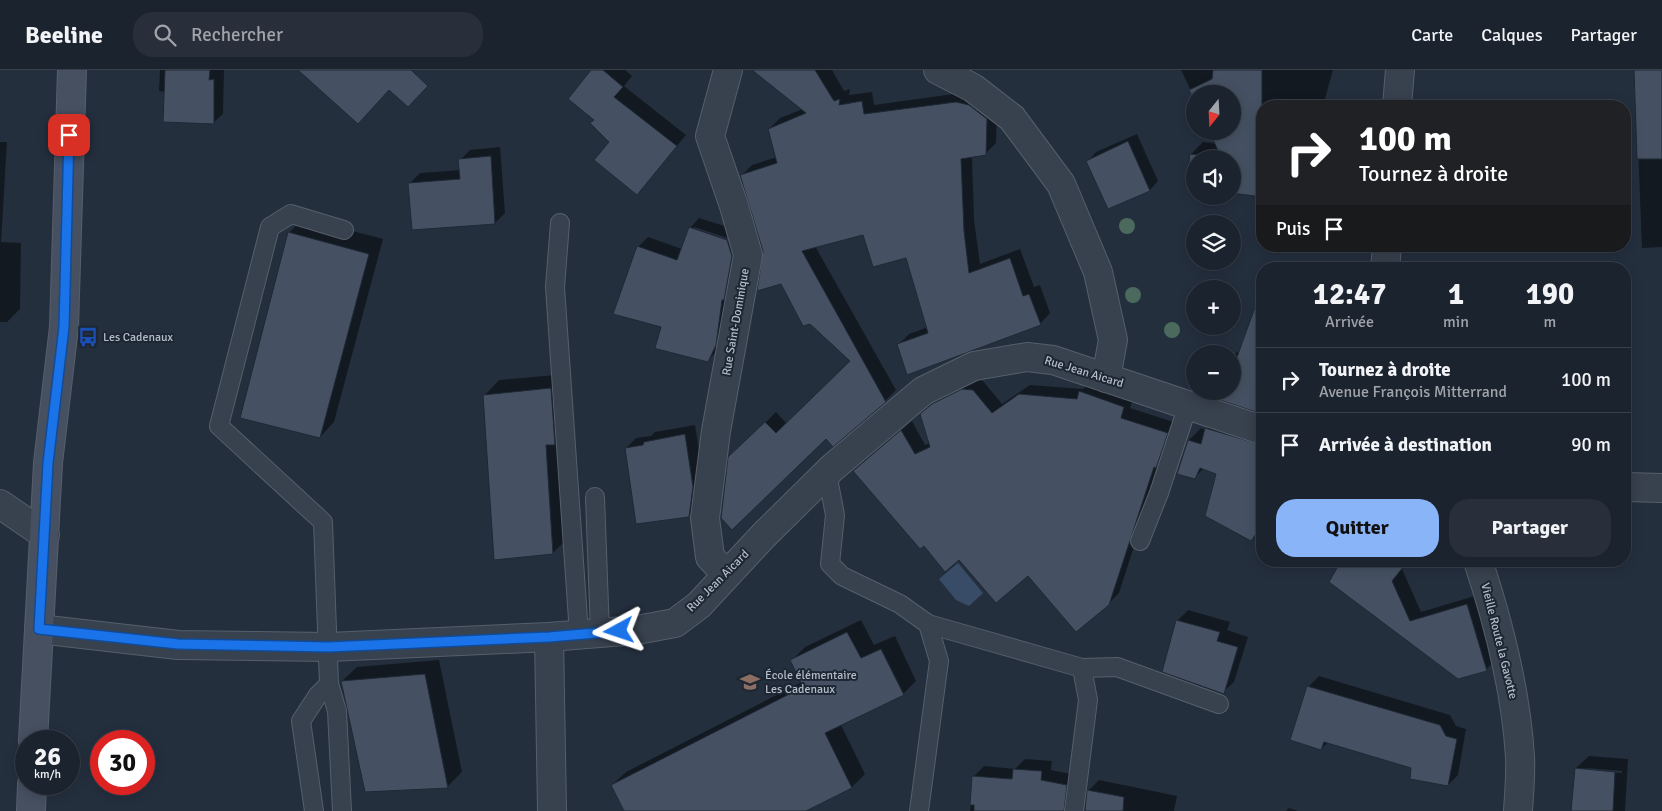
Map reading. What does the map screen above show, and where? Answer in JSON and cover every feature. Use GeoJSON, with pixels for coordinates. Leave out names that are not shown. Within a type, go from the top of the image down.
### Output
{"type":"FeatureCollection","features":[{"type":"Feature","properties":{"kind":"main road"},"geometry":{"type":"LineString","coordinates":[[34,730],[48,463],[64,327],[72,70]]}},
{"type":"Feature","properties":{"kind":"main road"},"geometry":{"type":"LineString","coordinates":[[31,811],[32,795]]}},
{"type":"Feature","properties":{"kind":"street","name":"Rue Saint-Dominique"},"geometry":{"type":"LineString","coordinates":[[726,574],[710,558],[705,518],[716,431],[748,255],[734,206],[710,136],[728,70]]}},
{"type":"Feature","properties":{"kind":"street"},"geometry":{"type":"LineString","coordinates":[[938,70],[973,88],[1012,118],[1061,184],[1098,272],[1113,340],[1106,378]]}},
{"type":"Feature","properties":{"kind":"street"},"geometry":{"type":"LineString","coordinates":[[1398,100],[1400,70]]}},
{"type":"Feature","properties":{"kind":"street","name":"Rue Jean Aicard"},"geometry":{"type":"LineString","coordinates":[[39,629],[178,644],[329,647],[549,637],[637,630],[676,622],[699,605],[726,574],[828,473],[924,391],[974,366],[1027,357],[1053,360],[1256,428]]}},
{"type":"Feature","properties":{"kind":"street"},"geometry":{"type":"LineString","coordinates":[[1631,487],[1662,488]]}},
{"type":"Feature","properties":{"kind":"street"},"geometry":{"type":"LineString","coordinates":[[0,504],[44,535]]}},
{"type":"Feature","properties":{"kind":"street","name":"Vieille Route la Gavotte"},"geometry":{"type":"LineString","coordinates":[[1480,567],[1504,654],[1515,705],[1520,759],[1518,811]]}},
{"type":"Feature","properties":{"kind":"street"},"geometry":{"type":"LineString","coordinates":[[549,637],[552,811]]}},
{"type":"Feature","properties":{"kind":"lane"},"geometry":{"type":"LineString","coordinates":[[342,811],[337,711],[329,684],[323,522],[220,426],[270,227],[291,214],[344,230]]}},
{"type":"Feature","properties":{"kind":"lane"},"geometry":{"type":"LineString","coordinates":[[560,223],[555,287],[589,634]]}},
{"type":"Feature","properties":{"kind":"lane"},"geometry":{"type":"LineString","coordinates":[[1140,541],[1160,493],[1188,406]]}},
{"type":"Feature","properties":{"kind":"lane"},"geometry":{"type":"LineString","coordinates":[[828,473],[835,515],[830,564],[842,576],[900,604],[928,624],[1082,668],[1117,667],[1219,704]]}},
{"type":"Feature","properties":{"kind":"lane"},"geometry":{"type":"LineString","coordinates":[[589,634],[596,497]]}},
{"type":"Feature","properties":{"kind":"lane"},"geometry":{"type":"LineString","coordinates":[[919,811],[939,661],[928,624]]}},
{"type":"Feature","properties":{"kind":"lane"},"geometry":{"type":"LineString","coordinates":[[1074,811],[1088,700],[1082,668]]}},
{"type":"Feature","properties":{"kind":"lane"},"geometry":{"type":"LineString","coordinates":[[314,811],[301,721],[318,695],[329,684]]}},
{"type":"Feature","properties":{"kind":"water"},"geometry":{"type":"Polygon","coordinates":[[[958,563],[983,593],[969,606],[956,600],[939,579],[958,563]]]}},
{"type":"Feature","properties":{"kind":"building"},"geometry":{"type":"Polygon","coordinates":[[[165,70],[210,70],[209,80],[214,79],[214,124],[163,122],[165,70]]]}},
{"type":"Feature","properties":{"kind":"building"},"geometry":{"type":"Polygon","coordinates":[[[298,70],[411,70],[428,86],[408,107],[389,90],[358,124],[298,70]]]}},
{"type":"Feature","properties":{"kind":"building"},"geometry":{"type":"Polygon","coordinates":[[[591,70],[603,70],[623,87],[614,97],[677,146],[637,195],[594,160],[609,142],[590,123],[594,120],[568,99],[591,70]]]}},
{"type":"Feature","properties":{"kind":"building"},"geometry":{"type":"Polygon","coordinates":[[[752,70],[815,70],[834,101],[840,99],[839,105],[862,101],[864,114],[956,102],[969,105],[987,119],[986,155],[961,159],[964,231],[969,273],[1010,258],[1023,296],[1029,294],[1041,325],[907,375],[897,344],[928,333],[906,258],[873,267],[863,235],[802,251],[886,402],[833,447],[826,439],[732,530],[721,518],[728,457],[765,422],[776,433],[850,361],[810,324],[803,326],[781,284],[757,291],[763,251],[740,175],[777,163],[768,129],[806,113],[752,70]]]}},
{"type":"Feature","properties":{"kind":"building"},"geometry":{"type":"Polygon","coordinates":[[[1213,70],[1262,70],[1262,100],[1256,100],[1256,196],[1241,194],[1241,150],[1218,150],[1213,140],[1241,140],[1241,85],[1199,85],[1212,79],[1213,70]]]}},
{"type":"Feature","properties":{"kind":"building"},"geometry":{"type":"Polygon","coordinates":[[[1634,70],[1662,70],[1662,159],[1637,159],[1634,70]]]}},
{"type":"Feature","properties":{"kind":"building"},"geometry":{"type":"Polygon","coordinates":[[[1128,141],[1150,191],[1108,209],[1086,161],[1128,141]]]}},
{"type":"Feature","properties":{"kind":"building"},"geometry":{"type":"Polygon","coordinates":[[[491,156],[495,224],[412,230],[408,183],[460,179],[458,159],[491,156]]]}},
{"type":"Feature","properties":{"kind":"building"},"geometry":{"type":"Polygon","coordinates":[[[689,227],[727,240],[732,256],[724,300],[722,300],[716,345],[708,362],[655,348],[661,327],[613,314],[637,246],[677,260],[689,227]]]}},
{"type":"Feature","properties":{"kind":"building"},"geometry":{"type":"Polygon","coordinates":[[[288,232],[369,254],[320,438],[240,418],[288,232]]]}},
{"type":"Feature","properties":{"kind":"building"},"geometry":{"type":"Polygon","coordinates":[[[1256,305],[1256,412],[1220,400],[1241,400],[1241,346],[1256,305]]]}},
{"type":"Feature","properties":{"kind":"building"},"geometry":{"type":"Polygon","coordinates":[[[551,388],[555,445],[546,445],[553,554],[494,560],[483,395],[551,388]]]}},
{"type":"Feature","properties":{"kind":"building"},"geometry":{"type":"Polygon","coordinates":[[[962,389],[973,390],[992,413],[1019,394],[1077,399],[1079,391],[1124,407],[1121,418],[1168,433],[1156,468],[1154,467],[1109,605],[1076,632],[1028,576],[996,603],[959,560],[945,572],[924,546],[920,549],[853,471],[901,430],[915,454],[930,447],[920,414],[932,404],[962,389]]]}},
{"type":"Feature","properties":{"kind":"building"},"geometry":{"type":"Polygon","coordinates":[[[1205,428],[1256,443],[1256,534],[1251,541],[1205,516],[1216,474],[1200,468],[1195,479],[1177,474],[1188,440],[1201,444],[1205,428]]]}},
{"type":"Feature","properties":{"kind":"building"},"geometry":{"type":"Polygon","coordinates":[[[685,434],[693,487],[689,517],[636,524],[625,448],[643,445],[644,442],[685,434]]]}},
{"type":"Feature","properties":{"kind":"building"},"geometry":{"type":"Polygon","coordinates":[[[1338,567],[1403,567],[1392,581],[1410,621],[1467,604],[1487,671],[1458,679],[1329,582],[1338,567]]]}},
{"type":"Feature","properties":{"kind":"building"},"geometry":{"type":"Polygon","coordinates":[[[1176,620],[1220,632],[1217,641],[1238,647],[1224,694],[1162,672],[1176,620]]]}},
{"type":"Feature","properties":{"kind":"building"},"geometry":{"type":"Polygon","coordinates":[[[847,632],[861,658],[881,649],[904,695],[825,733],[852,788],[806,811],[624,811],[611,785],[803,687],[790,660],[847,632]]]}},
{"type":"Feature","properties":{"kind":"building"},"geometry":{"type":"Polygon","coordinates":[[[425,674],[448,788],[365,792],[341,681],[425,674]]]}},
{"type":"Feature","properties":{"kind":"building"},"geometry":{"type":"Polygon","coordinates":[[[1307,686],[1440,725],[1446,736],[1457,739],[1448,786],[1410,779],[1411,768],[1324,742],[1321,750],[1290,740],[1307,686]]]}},
{"type":"Feature","properties":{"kind":"building"},"geometry":{"type":"Polygon","coordinates":[[[1575,768],[1615,772],[1613,811],[1571,811],[1575,768]]]}},
{"type":"Feature","properties":{"kind":"building"},"geometry":{"type":"Polygon","coordinates":[[[1013,769],[1042,771],[1041,780],[1067,785],[1064,811],[974,811],[974,805],[970,805],[972,776],[1012,779],[1013,769]]]}},
{"type":"Feature","properties":{"kind":"building"},"geometry":{"type":"Polygon","coordinates":[[[1087,790],[1124,797],[1123,811],[1085,811],[1087,790]]]}},
{"type":"Feature","properties":{"kind":"place","name":"Les Cadenaux"},"geometry":{"type":"Point","coordinates":[88,337]}},
{"type":"Feature","properties":{"kind":"place","name":"École élémentaire Les Cadenaux"},"geometry":{"type":"Point","coordinates":[750,682]}},
{"type":"Feature","properties":{"kind":"route"},"geometry":{"type":"LineString","coordinates":[[69,135],[64,327],[48,463],[39,629],[178,644],[329,647],[549,637],[619,631]]}}]}
